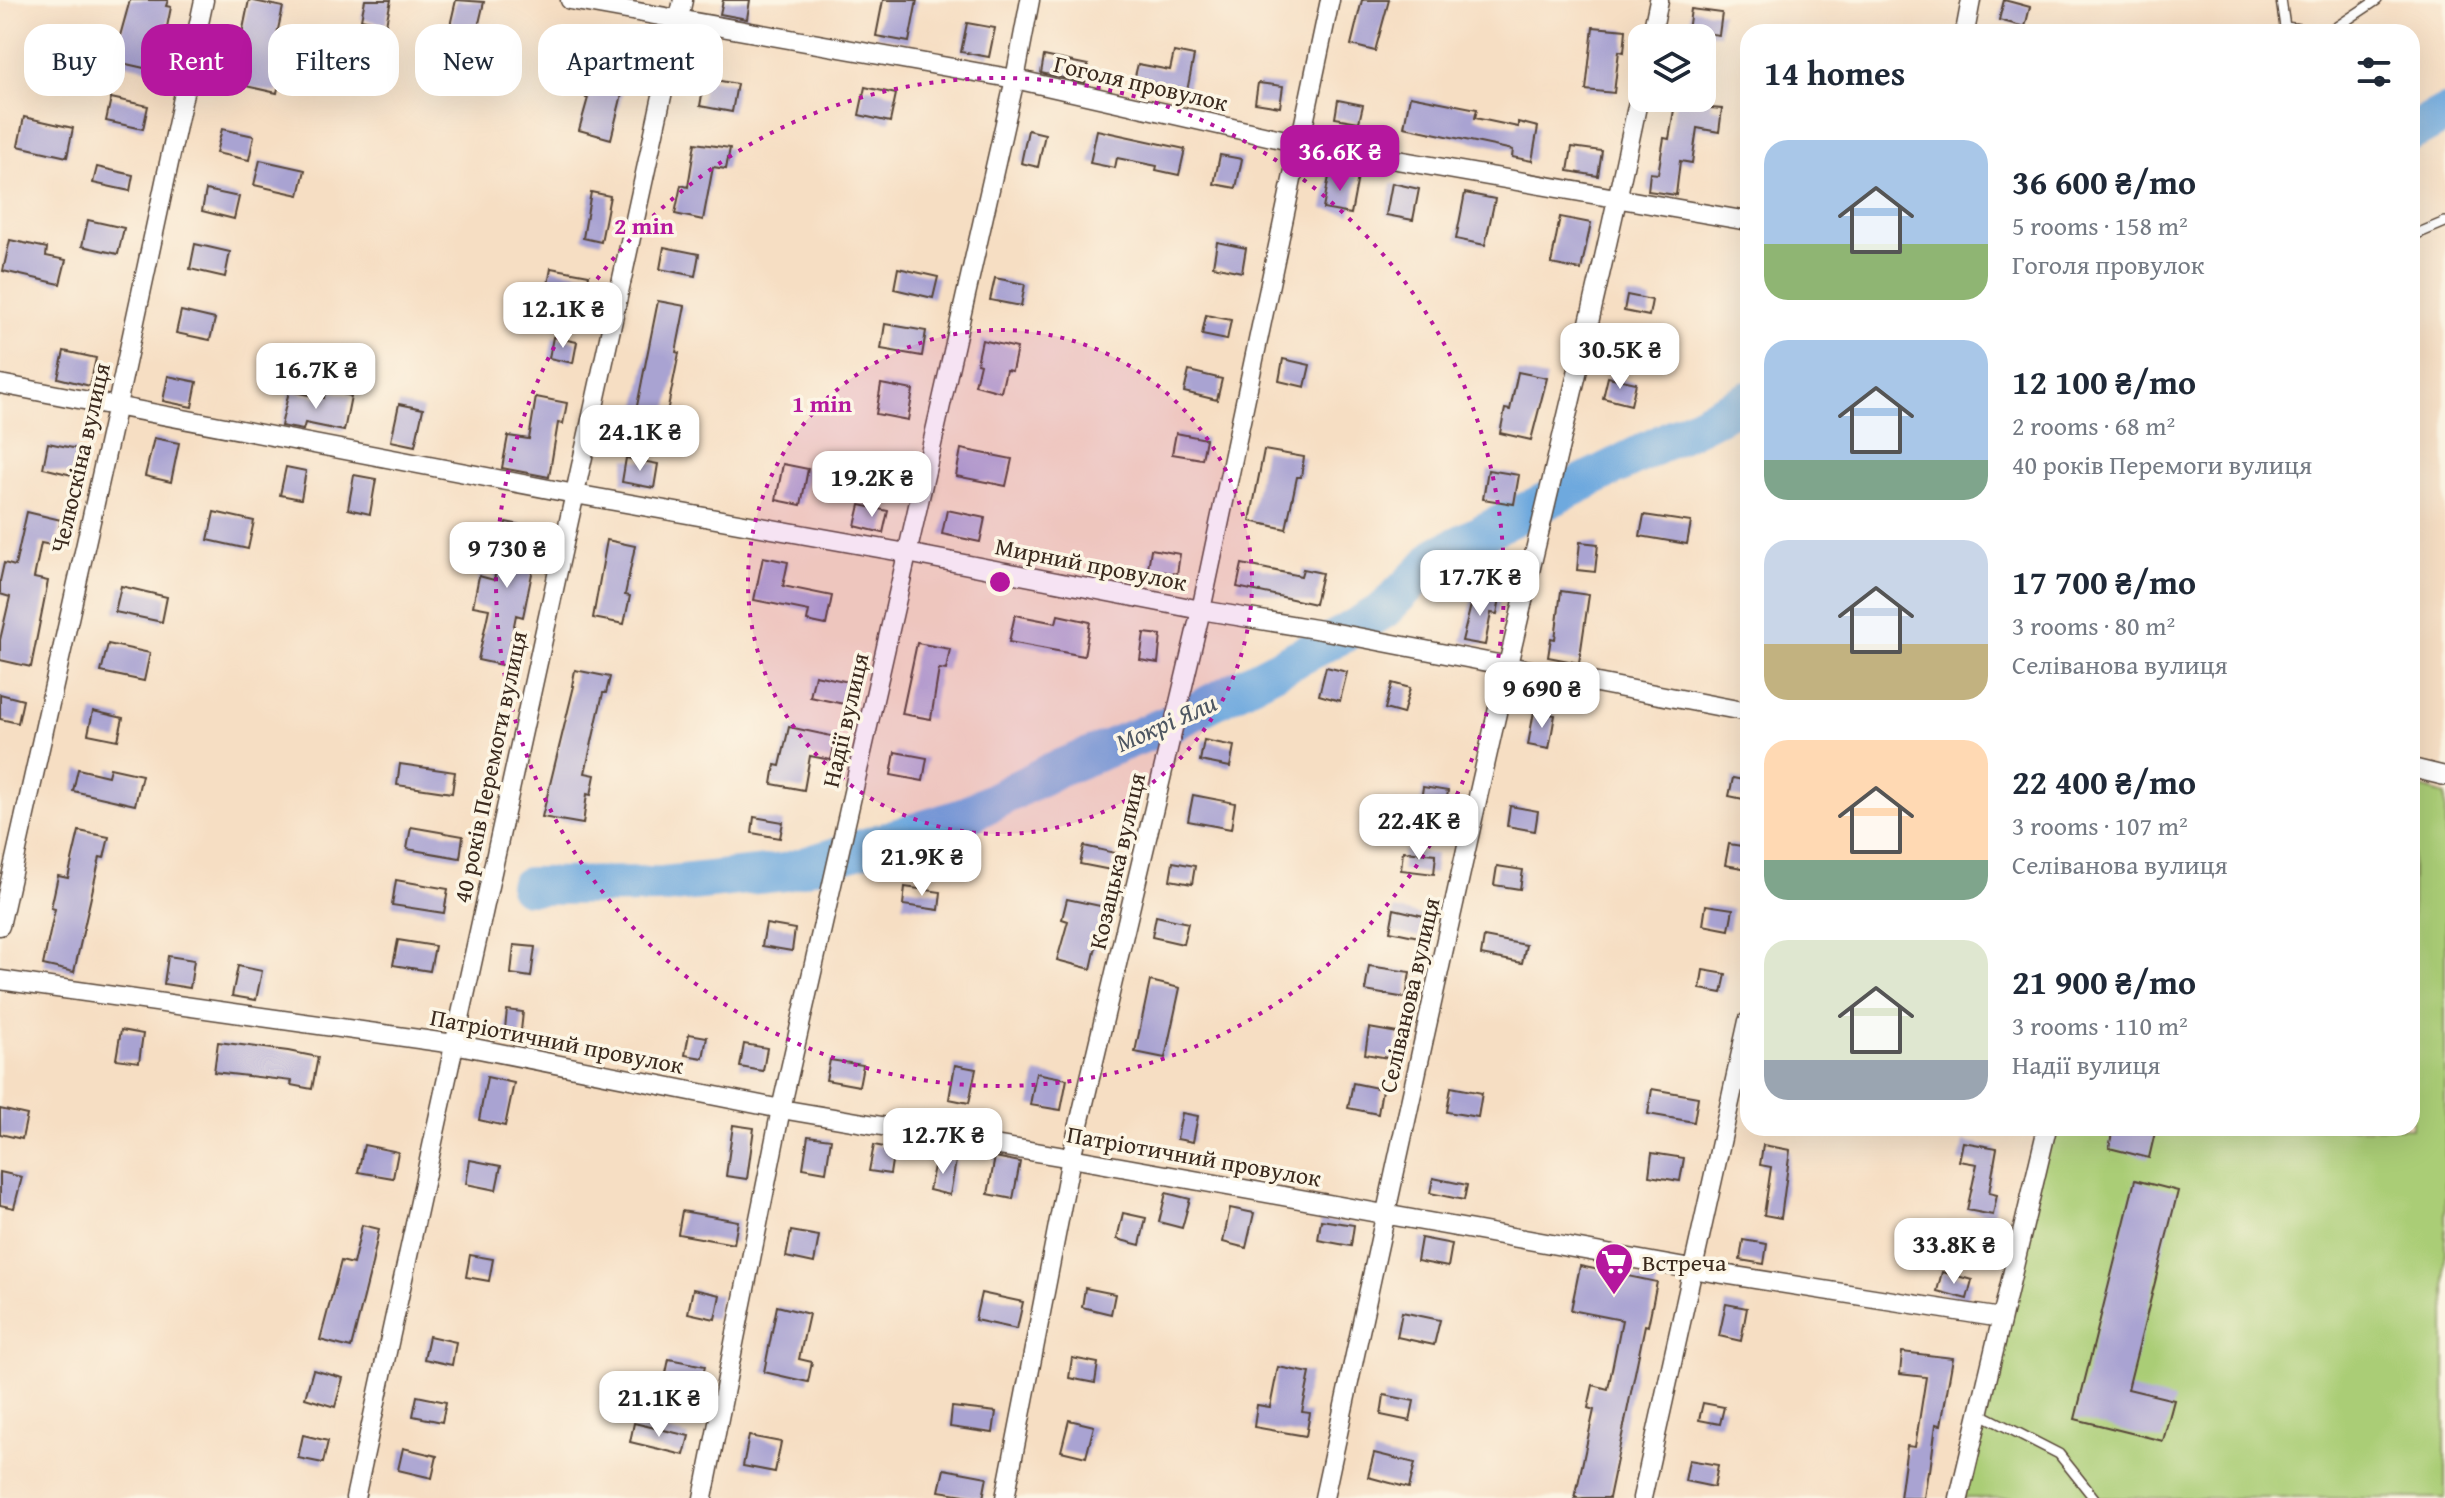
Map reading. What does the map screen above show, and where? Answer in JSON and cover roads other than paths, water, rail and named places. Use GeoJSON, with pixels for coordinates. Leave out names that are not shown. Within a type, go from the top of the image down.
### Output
{"type":"FeatureCollection","features":[{"type":"Feature","properties":{"kind":"street","name":"Челюскіна вулиця"},"geometry":{"type":"LineString","coordinates":[[0,926],[204,0]]}},
{"type":"Feature","properties":{"kind":"street","name":"Гоголя провулок"},"geometry":{"type":"LineString","coordinates":[[570,0],[1015,79],[1299,143],[1740,220]]}},
{"type":"Feature","properties":{"kind":"street","name":"40 років Перемоги вулиця"},"geometry":{"type":"LineString","coordinates":[[355,1498],[683,0]]}},
{"type":"Feature","properties":{"kind":"street","name":"Надії вулиця"},"geometry":{"type":"LineString","coordinates":[[703,1498],[781,1109],[1015,79],[1030,0]]}},
{"type":"Feature","properties":{"kind":"street","name":"Козацька вулиця"},"geometry":{"type":"LineString","coordinates":[[1005,1498],[1071,1158],[1201,610],[1330,0]]}},
{"type":"Feature","properties":{"kind":"street"},"geometry":{"type":"LineString","coordinates":[[1654,24],[1659,0]]}},
{"type":"Feature","properties":{"kind":"street"},"geometry":{"type":"LineString","coordinates":[[1966,24],[1971,0]]}},
{"type":"Feature","properties":{"kind":"street","name":"Селіванова вулиця"},"geometry":{"type":"LineString","coordinates":[[1324,1498],[1508,667],[1636,112]]}},
{"type":"Feature","properties":{"kind":"street","name":"Мирний провулок"},"geometry":{"type":"LineString","coordinates":[[0,384],[1740,710]]}},
{"type":"Feature","properties":{"kind":"street"},"geometry":{"type":"LineString","coordinates":[[2420,770],[2445,776]]}},
{"type":"Feature","properties":{"kind":"street","name":"Патріотичний провулок"},"geometry":{"type":"LineString","coordinates":[[0,980],[454,1044],[781,1109],[1691,1269],[2001,1318]]}},
{"type":"Feature","properties":{"kind":"street"},"geometry":{"type":"LineString","coordinates":[[1642,1498],[1740,1056]]}},
{"type":"Feature","properties":{"kind":"street"},"geometry":{"type":"LineString","coordinates":[[1959,1498],[2045,1136]]}},
{"type":"Feature","properties":{"kind":"lane"},"geometry":{"type":"LineString","coordinates":[[2281,0],[2285,24]]}},
{"type":"Feature","properties":{"kind":"lane"},"geometry":{"type":"LineString","coordinates":[[2339,24],[2377,0]]}},
{"type":"Feature","properties":{"kind":"lane"},"geometry":{"type":"LineString","coordinates":[[2420,233],[2445,222]]}},
{"type":"Feature","properties":{"kind":"lane"},"geometry":{"type":"LineString","coordinates":[[1979,1413],[2059,1454],[2094,1498]]}},
{"type":"Feature","properties":{"kind":"waterway","name":"Мокрі Яли"},"geometry":{"type":"LineString","coordinates":[[2420,128],[2445,114]]}},
{"type":"Feature","properties":{"kind":"waterway","name":"Мокрі Яли"},"geometry":{"type":"LineString","coordinates":[[528,886],[663,885],[785,872],[963,817],[1052,771],[1176,721],[1344,634],[1384,610],[1438,555],[1740,404]]}},
{"type":"Feature","properties":{"kind":"place","name":"Встреча"},"geometry":{"type":"Point","coordinates":[1614,1296]}}]}
